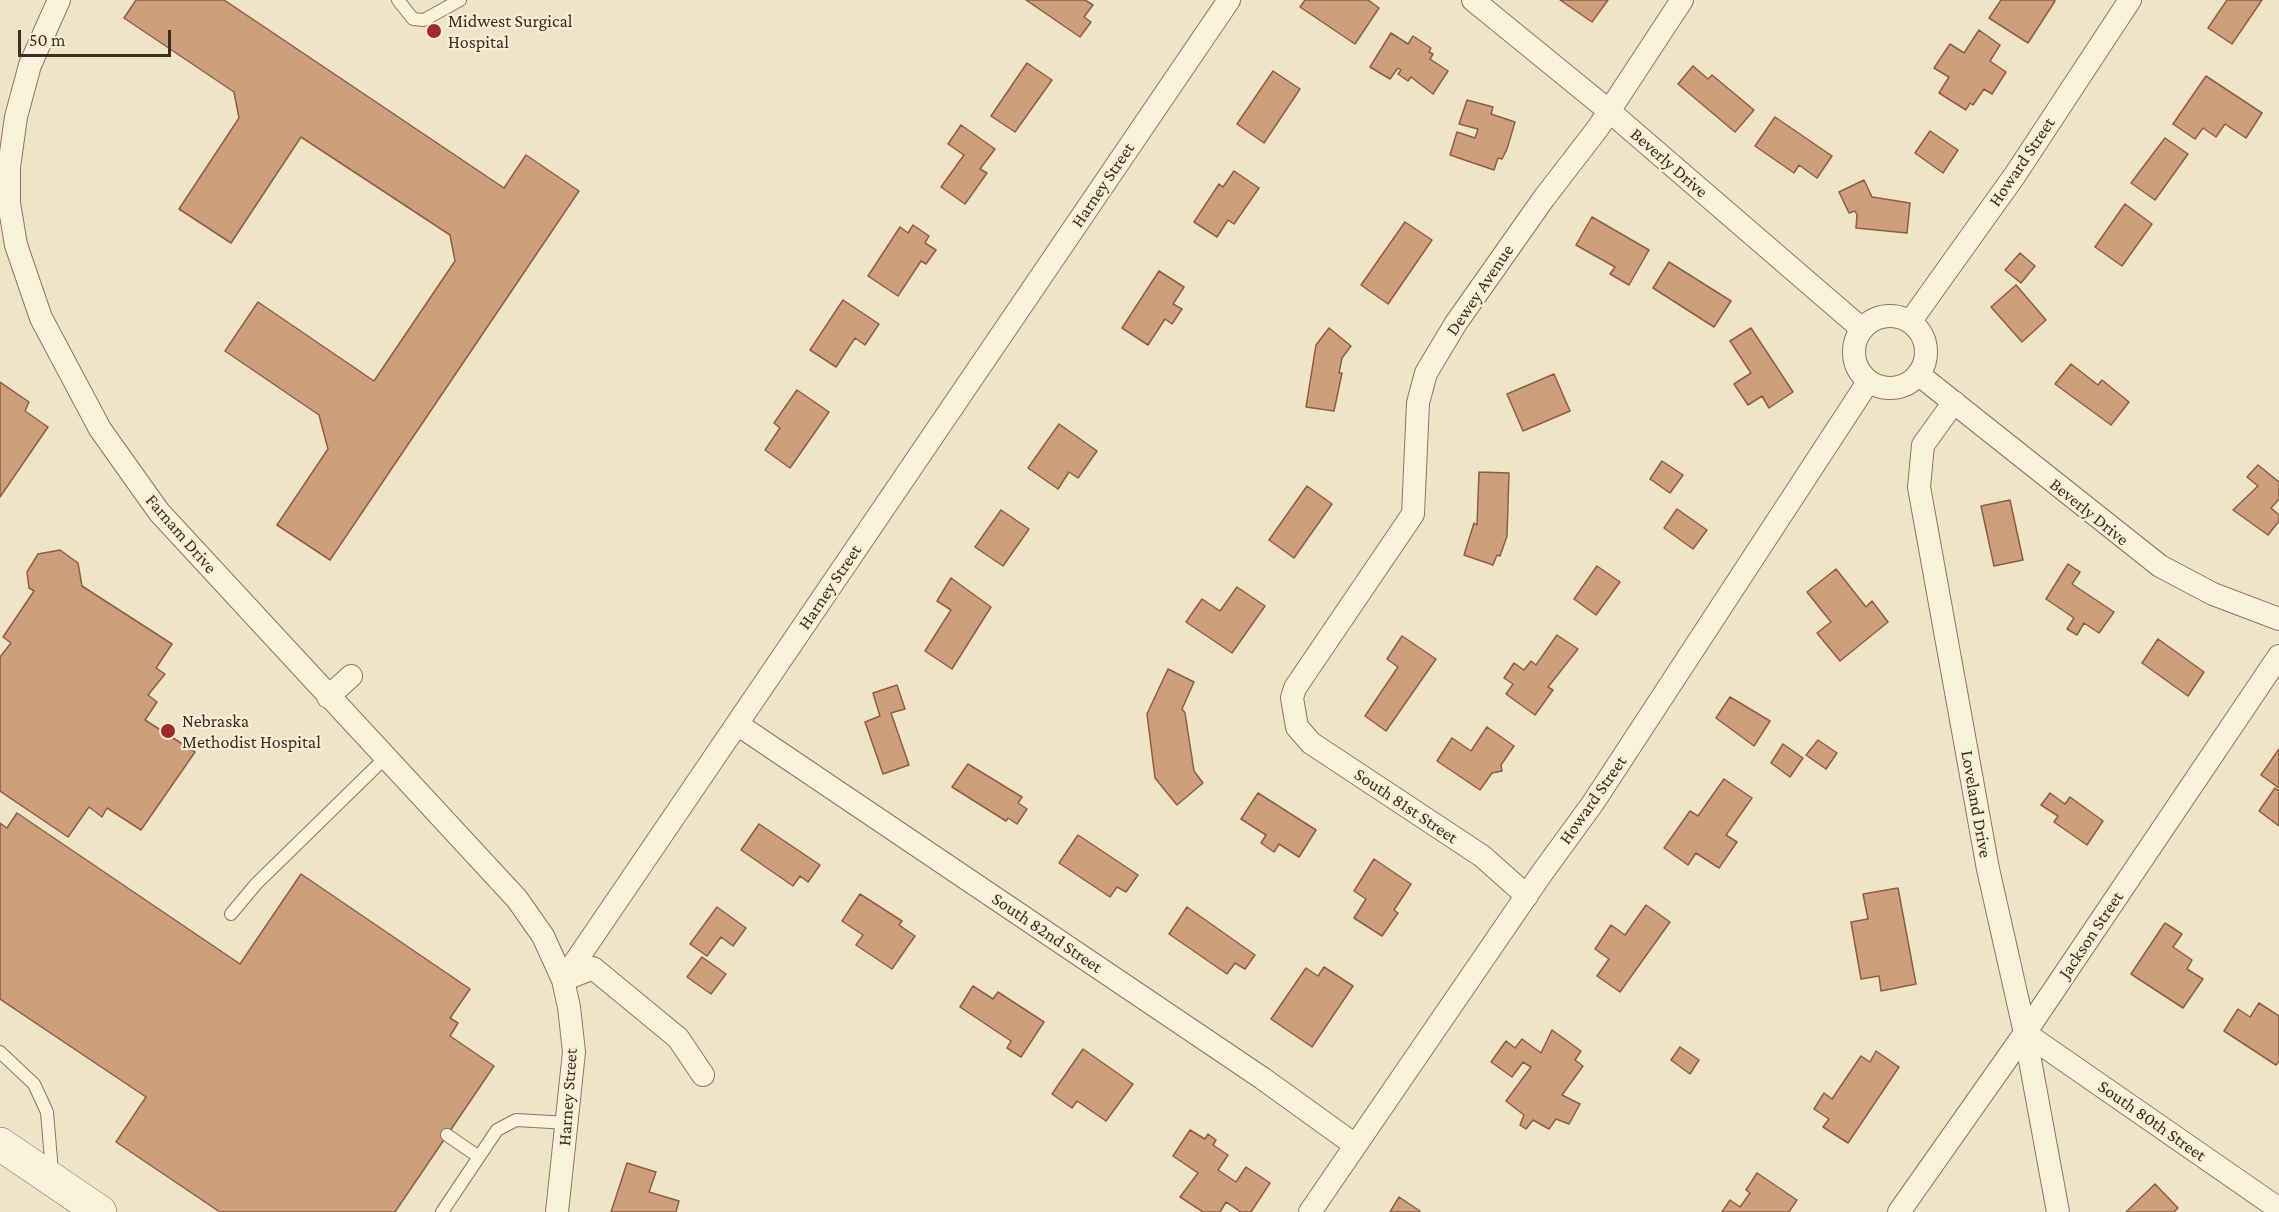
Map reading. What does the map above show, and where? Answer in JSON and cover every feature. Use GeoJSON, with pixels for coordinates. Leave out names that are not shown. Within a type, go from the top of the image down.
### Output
{"type":"FeatureCollection","features":[{"type":"Feature","properties":{"kind":"main road"},"geometry":{"type":"LineString","coordinates":[[0,1144],[100,1212]]}},
{"type":"Feature","properties":{"kind":"street","name":"Farnam Drive"},"geometry":{"type":"LineString","coordinates":[[59,0],[30,65],[16,117],[9,167],[12,224],[26,280],[70,377],[128,471],[159,512],[517,899],[543,936],[563,980]]}},
{"type":"Feature","properties":{"kind":"street","name":"Harney Street"},"geometry":{"type":"LineString","coordinates":[[557,1212],[574,1052],[569,1007],[563,980],[1229,0]]}},
{"type":"Feature","properties":{"kind":"street","name":"Beverly Drive"},"geometry":{"type":"LineString","coordinates":[[1473,0],[1608,110],[1862,329]]}},
{"type":"Feature","properties":{"kind":"street","name":"Dewey Avenue"},"geometry":{"type":"LineString","coordinates":[[1293,712],[1295,688],[1413,514],[1418,404],[1426,373],[1456,323],[1608,110],[1682,0]]}},
{"type":"Feature","properties":{"kind":"street","name":"Howard Street"},"geometry":{"type":"LineString","coordinates":[[1911,322],[2015,175],[2130,0]]}},
{"type":"Feature","properties":{"kind":"street"},"geometry":{"type":"LineString","coordinates":[[1890,316],[1911,322],[1919,330],[1926,352],[1918,374],[1900,387],[1889,388],[1869,382],[1855,363],[1854,351],[1862,329],[1870,322],[1890,316]]}},
{"type":"Feature","properties":{"kind":"street","name":"Beverly Drive"},"geometry":{"type":"LineString","coordinates":[[1918,374],[2160,566],[2214,594],[2279,619]]}},
{"type":"Feature","properties":{"kind":"street","name":"Howard Street"},"geometry":{"type":"LineString","coordinates":[[1310,1212],[1593,803],[1869,382]]}},
{"type":"Feature","properties":{"kind":"street","name":"Loveland Drive"},"geometry":{"type":"LineString","coordinates":[[1954,402],[1923,445],[1919,487],[1988,869],[2025,1033],[2058,1212]]}},
{"type":"Feature","properties":{"kind":"street","name":"Jackson Street"},"geometry":{"type":"LineString","coordinates":[[1899,1212],[2025,1033],[2279,656]]}},
{"type":"Feature","properties":{"kind":"street"},"geometry":{"type":"LineString","coordinates":[[328,697],[351,676]]}},
{"type":"Feature","properties":{"kind":"street","name":"South 81st Street"},"geometry":{"type":"LineString","coordinates":[[1293,712],[1297,727],[1311,742],[1482,856],[1527,896]]}},
{"type":"Feature","properties":{"kind":"street","name":"South 82nd Street"},"geometry":{"type":"LineString","coordinates":[[737,724],[1355,1144]]}},
{"type":"Feature","properties":{"kind":"street"},"geometry":{"type":"LineString","coordinates":[[563,980],[593,968],[678,1038],[703,1075]]}},
{"type":"Feature","properties":{"kind":"street","name":"South 80th Street"},"geometry":{"type":"LineString","coordinates":[[2025,1033],[2279,1209]]}},
{"type":"Feature","properties":{"kind":"lane"},"geometry":{"type":"LineString","coordinates":[[398,0],[413,19],[424,20],[460,0]]}},
{"type":"Feature","properties":{"kind":"lane"},"geometry":{"type":"LineString","coordinates":[[231,914],[256,884],[385,758]]}},
{"type":"Feature","properties":{"kind":"lane"},"geometry":{"type":"LineString","coordinates":[[0,1053],[34,1084],[47,1112],[52,1180]]}},
{"type":"Feature","properties":{"kind":"lane"},"geometry":{"type":"LineString","coordinates":[[442,1212],[497,1130],[516,1120],[568,1122]]}},
{"type":"Feature","properties":{"kind":"lane"},"geometry":{"type":"LineString","coordinates":[[447,1135],[479,1157]]}},
{"type":"Feature","properties":{"kind":"building"},"geometry":{"type":"Polygon","coordinates":[[[136,0],[224,0],[504,188],[526,155],[579,191],[330,560],[277,525],[328,449],[319,415],[225,351],[258,302],[374,381],[455,261],[450,235],[301,137],[231,243],[179,209],[239,118],[234,92],[124,18],[136,0]]]}},
{"type":"Feature","properties":{"kind":"building"},"geometry":{"type":"Polygon","coordinates":[[[1026,0],[1085,0],[1093,5],[1084,17],[1091,22],[1080,37],[1026,0]]]}},
{"type":"Feature","properties":{"kind":"building"},"geometry":{"type":"Polygon","coordinates":[[[1305,0],[1368,0],[1379,8],[1355,44],[1300,7],[1305,0]]]}},
{"type":"Feature","properties":{"kind":"building"},"geometry":{"type":"Polygon","coordinates":[[[1560,0],[1608,0],[1592,22],[1560,0]]]}},
{"type":"Feature","properties":{"kind":"building"},"geometry":{"type":"Polygon","coordinates":[[[2001,0],[2055,1],[2028,43],[1989,18],[2001,0]]]}},
{"type":"Feature","properties":{"kind":"building"},"geometry":{"type":"Polygon","coordinates":[[[2227,0],[2262,0],[2232,44],[2208,28],[2227,0]]]}},
{"type":"Feature","properties":{"kind":"building"},"geometry":{"type":"Polygon","coordinates":[[[1979,30],[2000,45],[1990,61],[2006,72],[1992,94],[1984,89],[1973,105],[1970,103],[1966,110],[1939,93],[1949,77],[1934,68],[1950,44],[1964,53],[1979,30]]]}},
{"type":"Feature","properties":{"kind":"building"},"geometry":{"type":"Polygon","coordinates":[[[1391,33],[1408,44],[1413,36],[1431,48],[1429,52],[1433,54],[1430,59],[1448,71],[1433,94],[1411,77],[1408,81],[1398,74],[1401,70],[1398,68],[1390,79],[1370,67],[1391,33]]]}},
{"type":"Feature","properties":{"kind":"building"},"geometry":{"type":"Polygon","coordinates":[[[1027,63],[1052,80],[1015,132],[991,116],[1027,63]]]}},
{"type":"Feature","properties":{"kind":"building"},"geometry":{"type":"Polygon","coordinates":[[[1693,66],[1708,79],[1712,75],[1754,110],[1735,132],[1678,84],[1693,66]]]}},
{"type":"Feature","properties":{"kind":"building"},"geometry":{"type":"Polygon","coordinates":[[[1273,71],[1300,89],[1264,143],[1237,124],[1273,71]]]}},
{"type":"Feature","properties":{"kind":"building"},"geometry":{"type":"Polygon","coordinates":[[[2206,76],[2262,113],[2246,138],[2225,124],[2216,137],[2203,128],[2195,139],[2173,124],[2206,76]]]}},
{"type":"Feature","properties":{"kind":"building"},"geometry":{"type":"Polygon","coordinates":[[[1467,100],[1493,107],[1491,114],[1515,122],[1507,149],[1502,159],[1498,158],[1494,170],[1450,155],[1457,132],[1475,138],[1478,129],[1459,124],[1467,100]]]}},
{"type":"Feature","properties":{"kind":"building"},"geometry":{"type":"Polygon","coordinates":[[[1775,117],[1832,156],[1817,178],[1799,165],[1794,173],[1755,146],[1775,117]]]}},
{"type":"Feature","properties":{"kind":"building"},"geometry":{"type":"Polygon","coordinates":[[[961,125],[995,149],[980,169],[987,173],[965,204],[941,187],[964,155],[948,144],[961,125]]]}},
{"type":"Feature","properties":{"kind":"building"},"geometry":{"type":"Polygon","coordinates":[[[1930,131],[1958,150],[1943,173],[1915,153],[1930,131]]]}},
{"type":"Feature","properties":{"kind":"building"},"geometry":{"type":"Polygon","coordinates":[[[2165,138],[2188,154],[2155,200],[2131,183],[2165,138]]]}},
{"type":"Feature","properties":{"kind":"building"},"geometry":{"type":"Polygon","coordinates":[[[1234,171],[1259,188],[1234,224],[1228,220],[1217,237],[1194,222],[1219,184],[1223,187],[1234,171]]]}},
{"type":"Feature","properties":{"kind":"building"},"geometry":{"type":"Polygon","coordinates":[[[1864,180],[1872,197],[1910,203],[1907,233],[1856,228],[1857,215],[1855,211],[1849,213],[1839,192],[1864,180]]]}},
{"type":"Feature","properties":{"kind":"building"},"geometry":{"type":"Polygon","coordinates":[[[2125,204],[2152,224],[2122,266],[2095,247],[2125,204]]]}},
{"type":"Feature","properties":{"kind":"building"},"geometry":{"type":"Polygon","coordinates":[[[1592,217],[1649,250],[1629,285],[1610,274],[1615,267],[1576,245],[1592,217]]]}},
{"type":"Feature","properties":{"kind":"building"},"geometry":{"type":"Polygon","coordinates":[[[1405,222],[1432,240],[1388,304],[1361,285],[1405,222]]]}},
{"type":"Feature","properties":{"kind":"building"},"geometry":{"type":"Polygon","coordinates":[[[913,225],[929,236],[925,243],[936,250],[926,264],[921,261],[898,296],[868,276],[900,227],[908,233],[913,225]]]}},
{"type":"Feature","properties":{"kind":"building"},"geometry":{"type":"Polygon","coordinates":[[[2020,253],[2035,266],[2021,283],[2005,270],[2020,253]]]}},
{"type":"Feature","properties":{"kind":"building"},"geometry":{"type":"Polygon","coordinates":[[[1669,262],[1731,301],[1714,327],[1653,288],[1669,262]]]}},
{"type":"Feature","properties":{"kind":"building"},"geometry":{"type":"Polygon","coordinates":[[[1159,271],[1184,287],[1173,304],[1182,309],[1172,324],[1165,319],[1148,345],[1122,328],[1159,271]]]}},
{"type":"Feature","properties":{"kind":"building"},"geometry":{"type":"Polygon","coordinates":[[[2016,285],[2046,320],[2022,342],[1991,307],[2016,285]]]}},
{"type":"Feature","properties":{"kind":"building"},"geometry":{"type":"Polygon","coordinates":[[[843,300],[879,324],[865,345],[855,338],[836,367],[810,350],[843,300]]]}},
{"type":"Feature","properties":{"kind":"building"},"geometry":{"type":"Polygon","coordinates":[[[1329,328],[1351,346],[1342,358],[1339,373],[1342,373],[1334,411],[1306,407],[1316,345],[1329,328]]]}},
{"type":"Feature","properties":{"kind":"building"},"geometry":{"type":"Polygon","coordinates":[[[1751,328],[1793,392],[1769,408],[1762,396],[1748,405],[1734,384],[1751,373],[1730,341],[1751,328]]]}},
{"type":"Feature","properties":{"kind":"building"},"geometry":{"type":"Polygon","coordinates":[[[2071,364],[2098,385],[2102,380],[2129,402],[2111,425],[2055,384],[2071,364]]]}},
{"type":"Feature","properties":{"kind":"building"},"geometry":{"type":"Polygon","coordinates":[[[1554,374],[1570,411],[1523,431],[1507,394],[1554,374]]]}},
{"type":"Feature","properties":{"kind":"building"},"geometry":{"type":"Polygon","coordinates":[[[0,382],[29,402],[25,411],[48,427],[0,497],[0,382]]]}},
{"type":"Feature","properties":{"kind":"building"},"geometry":{"type":"Polygon","coordinates":[[[797,390],[829,412],[790,468],[765,450],[780,428],[774,423],[797,390]]]}},
{"type":"Feature","properties":{"kind":"building"},"geometry":{"type":"Polygon","coordinates":[[[1059,424],[1097,451],[1078,478],[1069,472],[1058,489],[1028,468],[1059,424]]]}},
{"type":"Feature","properties":{"kind":"building"},"geometry":{"type":"Polygon","coordinates":[[[1662,461],[1683,475],[1670,493],[1650,479],[1662,461]]]}},
{"type":"Feature","properties":{"kind":"building"},"geometry":{"type":"Polygon","coordinates":[[[2258,465],[2279,482],[2279,499],[2271,508],[2279,515],[2279,521],[2268,535],[2233,510],[2258,486],[2247,477],[2258,465]]]}},
{"type":"Feature","properties":{"kind":"building"},"geometry":{"type":"Polygon","coordinates":[[[1479,472],[1509,473],[1507,536],[1500,556],[1497,555],[1493,565],[1464,555],[1474,523],[1477,525],[1479,472]]]}},
{"type":"Feature","properties":{"kind":"building"},"geometry":{"type":"Polygon","coordinates":[[[1307,486],[1332,504],[1294,558],[1269,540],[1307,486]]]}},
{"type":"Feature","properties":{"kind":"building"},"geometry":{"type":"Polygon","coordinates":[[[2010,500],[2023,560],[1994,566],[1981,506],[2010,500]]]}},
{"type":"Feature","properties":{"kind":"building"},"geometry":{"type":"Polygon","coordinates":[[[1677,509],[1707,530],[1693,549],[1664,528],[1677,509]]]}},
{"type":"Feature","properties":{"kind":"building"},"geometry":{"type":"Polygon","coordinates":[[[1001,510],[1029,529],[1003,566],[975,547],[1001,510]]]}},
{"type":"Feature","properties":{"kind":"building"},"geometry":{"type":"Polygon","coordinates":[[[60,550],[78,563],[82,586],[172,644],[156,668],[165,674],[148,695],[157,702],[145,720],[195,752],[141,830],[107,808],[102,817],[89,807],[68,837],[0,791],[0,657],[11,643],[3,637],[34,591],[29,588],[27,572],[38,554],[60,550]]]}},
{"type":"Feature","properties":{"kind":"building"},"geometry":{"type":"Polygon","coordinates":[[[2068,564],[2080,572],[2072,584],[2114,612],[2099,633],[2084,623],[2077,635],[2067,629],[2074,618],[2046,599],[2068,564]]]}},
{"type":"Feature","properties":{"kind":"building"},"geometry":{"type":"Polygon","coordinates":[[[1597,566],[1620,582],[1596,615],[1574,599],[1597,566]]]}},
{"type":"Feature","properties":{"kind":"building"},"geometry":{"type":"Polygon","coordinates":[[[1836,569],[1866,607],[1872,601],[1888,622],[1840,661],[1817,633],[1831,622],[1807,592],[1836,569]]]}},
{"type":"Feature","properties":{"kind":"building"},"geometry":{"type":"Polygon","coordinates":[[[951,578],[991,607],[952,669],[925,651],[951,610],[937,601],[951,578]]]}},
{"type":"Feature","properties":{"kind":"building"},"geometry":{"type":"Polygon","coordinates":[[[1237,587],[1265,606],[1232,653],[1186,622],[1202,599],[1220,611],[1237,587]]]}},
{"type":"Feature","properties":{"kind":"building"},"geometry":{"type":"Polygon","coordinates":[[[1557,635],[1578,649],[1548,687],[1553,690],[1535,715],[1506,694],[1513,684],[1504,678],[1514,663],[1524,670],[1531,661],[1536,665],[1557,635]]]}},
{"type":"Feature","properties":{"kind":"building"},"geometry":{"type":"Polygon","coordinates":[[[1402,636],[1436,659],[1386,731],[1365,716],[1398,667],[1387,659],[1402,636]]]}},
{"type":"Feature","properties":{"kind":"building"},"geometry":{"type":"Polygon","coordinates":[[[2158,639],[2204,672],[2188,696],[2142,663],[2158,639]]]}},
{"type":"Feature","properties":{"kind":"building"},"geometry":{"type":"Polygon","coordinates":[[[1168,669],[1194,682],[1182,709],[1185,713],[1194,771],[1203,783],[1177,805],[1155,778],[1147,714],[1168,669]]]}},
{"type":"Feature","properties":{"kind":"building"},"geometry":{"type":"Polygon","coordinates":[[[897,685],[905,709],[891,713],[909,765],[883,774],[865,722],[880,716],[873,693],[897,685]]]}},
{"type":"Feature","properties":{"kind":"building"},"geometry":{"type":"Polygon","coordinates":[[[1730,697],[1770,721],[1754,746],[1716,718],[1730,697]]]}},
{"type":"Feature","properties":{"kind":"building"},"geometry":{"type":"Polygon","coordinates":[[[1487,727],[1514,746],[1501,765],[1502,771],[1492,773],[1480,790],[1437,761],[1452,738],[1471,751],[1487,727]]]}},
{"type":"Feature","properties":{"kind":"building"},"geometry":{"type":"Polygon","coordinates":[[[1818,740],[1837,753],[1826,769],[1806,755],[1818,740]]]}},
{"type":"Feature","properties":{"kind":"building"},"geometry":{"type":"Polygon","coordinates":[[[1783,744],[1803,758],[1790,777],[1771,763],[1783,744]]]}},
{"type":"Feature","properties":{"kind":"building"},"geometry":{"type":"Polygon","coordinates":[[[2279,749],[2279,788],[2261,775],[2279,749]]]}},
{"type":"Feature","properties":{"kind":"building"},"geometry":{"type":"Polygon","coordinates":[[[968,764],[1022,797],[1018,803],[1027,809],[1017,824],[1008,818],[1006,821],[952,787],[968,764]]]}},
{"type":"Feature","properties":{"kind":"building"},"geometry":{"type":"Polygon","coordinates":[[[1724,779],[1752,798],[1726,835],[1737,842],[1719,868],[1696,853],[1688,865],[1664,848],[1690,811],[1698,816],[1724,779]]]}},
{"type":"Feature","properties":{"kind":"building"},"geometry":{"type":"Polygon","coordinates":[[[2275,788],[2279,791],[2279,826],[2259,811],[2275,788]]]}},
{"type":"Feature","properties":{"kind":"building"},"geometry":{"type":"Polygon","coordinates":[[[1258,793],[1316,830],[1299,857],[1279,844],[1274,852],[1261,843],[1266,835],[1241,819],[1258,793]]]}},
{"type":"Feature","properties":{"kind":"building"},"geometry":{"type":"Polygon","coordinates":[[[2050,793],[2065,804],[2070,797],[2103,821],[2087,845],[2054,822],[2058,816],[2041,805],[2050,793]]]}},
{"type":"Feature","properties":{"kind":"building"},"geometry":{"type":"Polygon","coordinates":[[[17,813],[240,964],[301,874],[470,989],[450,1018],[458,1023],[450,1036],[494,1066],[395,1212],[220,1212],[116,1142],[146,1097],[0,999],[0,823],[7,828],[17,813]]]}},
{"type":"Feature","properties":{"kind":"building"},"geometry":{"type":"Polygon","coordinates":[[[759,824],[820,865],[808,882],[800,876],[793,886],[741,850],[759,824]]]}},
{"type":"Feature","properties":{"kind":"building"},"geometry":{"type":"Polygon","coordinates":[[[1078,835],[1138,875],[1126,892],[1117,887],[1110,897],[1059,863],[1078,835]]]}},
{"type":"Feature","properties":{"kind":"building"},"geometry":{"type":"Polygon","coordinates":[[[1374,859],[1411,884],[1394,910],[1398,913],[1382,936],[1354,918],[1366,899],[1354,891],[1374,859]]]}},
{"type":"Feature","properties":{"kind":"building"},"geometry":{"type":"Polygon","coordinates":[[[1898,888],[1916,984],[1881,991],[1879,976],[1861,979],[1851,922],[1868,919],[1863,894],[1898,888]]]}},
{"type":"Feature","properties":{"kind":"building"},"geometry":{"type":"Polygon","coordinates":[[[860,894],[902,921],[899,925],[915,936],[892,969],[856,945],[863,935],[842,921],[860,894]]]}},
{"type":"Feature","properties":{"kind":"building"},"geometry":{"type":"Polygon","coordinates":[[[1646,905],[1670,922],[1620,992],[1597,976],[1609,959],[1595,949],[1611,925],[1625,935],[1646,905]]]}},
{"type":"Feature","properties":{"kind":"building"},"geometry":{"type":"Polygon","coordinates":[[[717,907],[746,928],[733,946],[721,937],[707,956],[690,944],[717,907]]]}},
{"type":"Feature","properties":{"kind":"building"},"geometry":{"type":"Polygon","coordinates":[[[1187,907],[1255,955],[1245,969],[1235,963],[1227,974],[1169,934],[1187,907]]]}},
{"type":"Feature","properties":{"kind":"building"},"geometry":{"type":"Polygon","coordinates":[[[2165,923],[2182,934],[2173,947],[2192,960],[2187,969],[2203,979],[2183,1008],[2131,974],[2165,923]]]}},
{"type":"Feature","properties":{"kind":"building"},"geometry":{"type":"Polygon","coordinates":[[[702,957],[726,974],[711,994],[687,977],[702,957]]]}},
{"type":"Feature","properties":{"kind":"building"},"geometry":{"type":"Polygon","coordinates":[[[1324,967],[1353,986],[1312,1047],[1271,1019],[1306,968],[1318,976],[1324,967]]]}},
{"type":"Feature","properties":{"kind":"building"},"geometry":{"type":"Polygon","coordinates":[[[973,986],[993,999],[998,992],[1044,1022],[1021,1057],[1007,1048],[1011,1041],[960,1007],[973,986]]]}},
{"type":"Feature","properties":{"kind":"building"},"geometry":{"type":"Polygon","coordinates":[[[2259,1003],[2279,1016],[2279,1061],[2276,1065],[2224,1031],[2238,1009],[2250,1017],[2259,1003]]]}},
{"type":"Feature","properties":{"kind":"building"},"geometry":{"type":"Polygon","coordinates":[[[1552,1030],[1581,1051],[1575,1060],[1583,1066],[1562,1095],[1580,1104],[1569,1124],[1556,1119],[1549,1129],[1533,1120],[1526,1129],[1520,1125],[1524,1115],[1506,1101],[1531,1067],[1523,1062],[1512,1077],[1491,1062],[1506,1041],[1515,1048],[1522,1039],[1541,1053],[1552,1030]]]}},
{"type":"Feature","properties":{"kind":"building"},"geometry":{"type":"Polygon","coordinates":[[[1680,1047],[1699,1060],[1690,1074],[1671,1060],[1680,1047]]]}},
{"type":"Feature","properties":{"kind":"building"},"geometry":{"type":"Polygon","coordinates":[[[1083,1049],[1133,1084],[1106,1121],[1077,1101],[1072,1108],[1052,1094],[1083,1049]]]}},
{"type":"Feature","properties":{"kind":"building"},"geometry":{"type":"Polygon","coordinates":[[[1876,1051],[1899,1067],[1848,1143],[1823,1127],[1829,1119],[1814,1109],[1824,1093],[1832,1099],[1861,1056],[1870,1062],[1876,1051]]]}},
{"type":"Feature","properties":{"kind":"building"},"geometry":{"type":"Polygon","coordinates":[[[1190,1130],[1205,1139],[1208,1134],[1216,1140],[1213,1145],[1228,1155],[1218,1170],[1236,1182],[1246,1167],[1270,1183],[1251,1212],[1241,1212],[1226,1202],[1220,1212],[1203,1212],[1180,1197],[1198,1173],[1173,1156],[1190,1130]]]}},
{"type":"Feature","properties":{"kind":"building"},"geometry":{"type":"Polygon","coordinates":[[[627,1163],[656,1172],[649,1192],[679,1201],[676,1212],[611,1212],[627,1163]]]}},
{"type":"Feature","properties":{"kind":"building"},"geometry":{"type":"Polygon","coordinates":[[[1757,1173],[1797,1200],[1789,1212],[1722,1212],[1730,1200],[1740,1207],[1750,1193],[1746,1190],[1757,1173]]]}},
{"type":"Feature","properties":{"kind":"building"},"geometry":{"type":"Polygon","coordinates":[[[2155,1184],[2178,1208],[2174,1212],[2126,1212],[2155,1184]]]}},
{"type":"Feature","properties":{"kind":"building"},"geometry":{"type":"Polygon","coordinates":[[[1399,1197],[1420,1211],[1390,1212],[1399,1197]]]}},
{"type":"Feature","properties":{"kind":"place","name":"Midwest Surgical Hospital"},"geometry":{"type":"Point","coordinates":[434,31]}},
{"type":"Feature","properties":{"kind":"place","name":"Nebraska Methodist Hospital"},"geometry":{"type":"Point","coordinates":[168,731]}}]}
